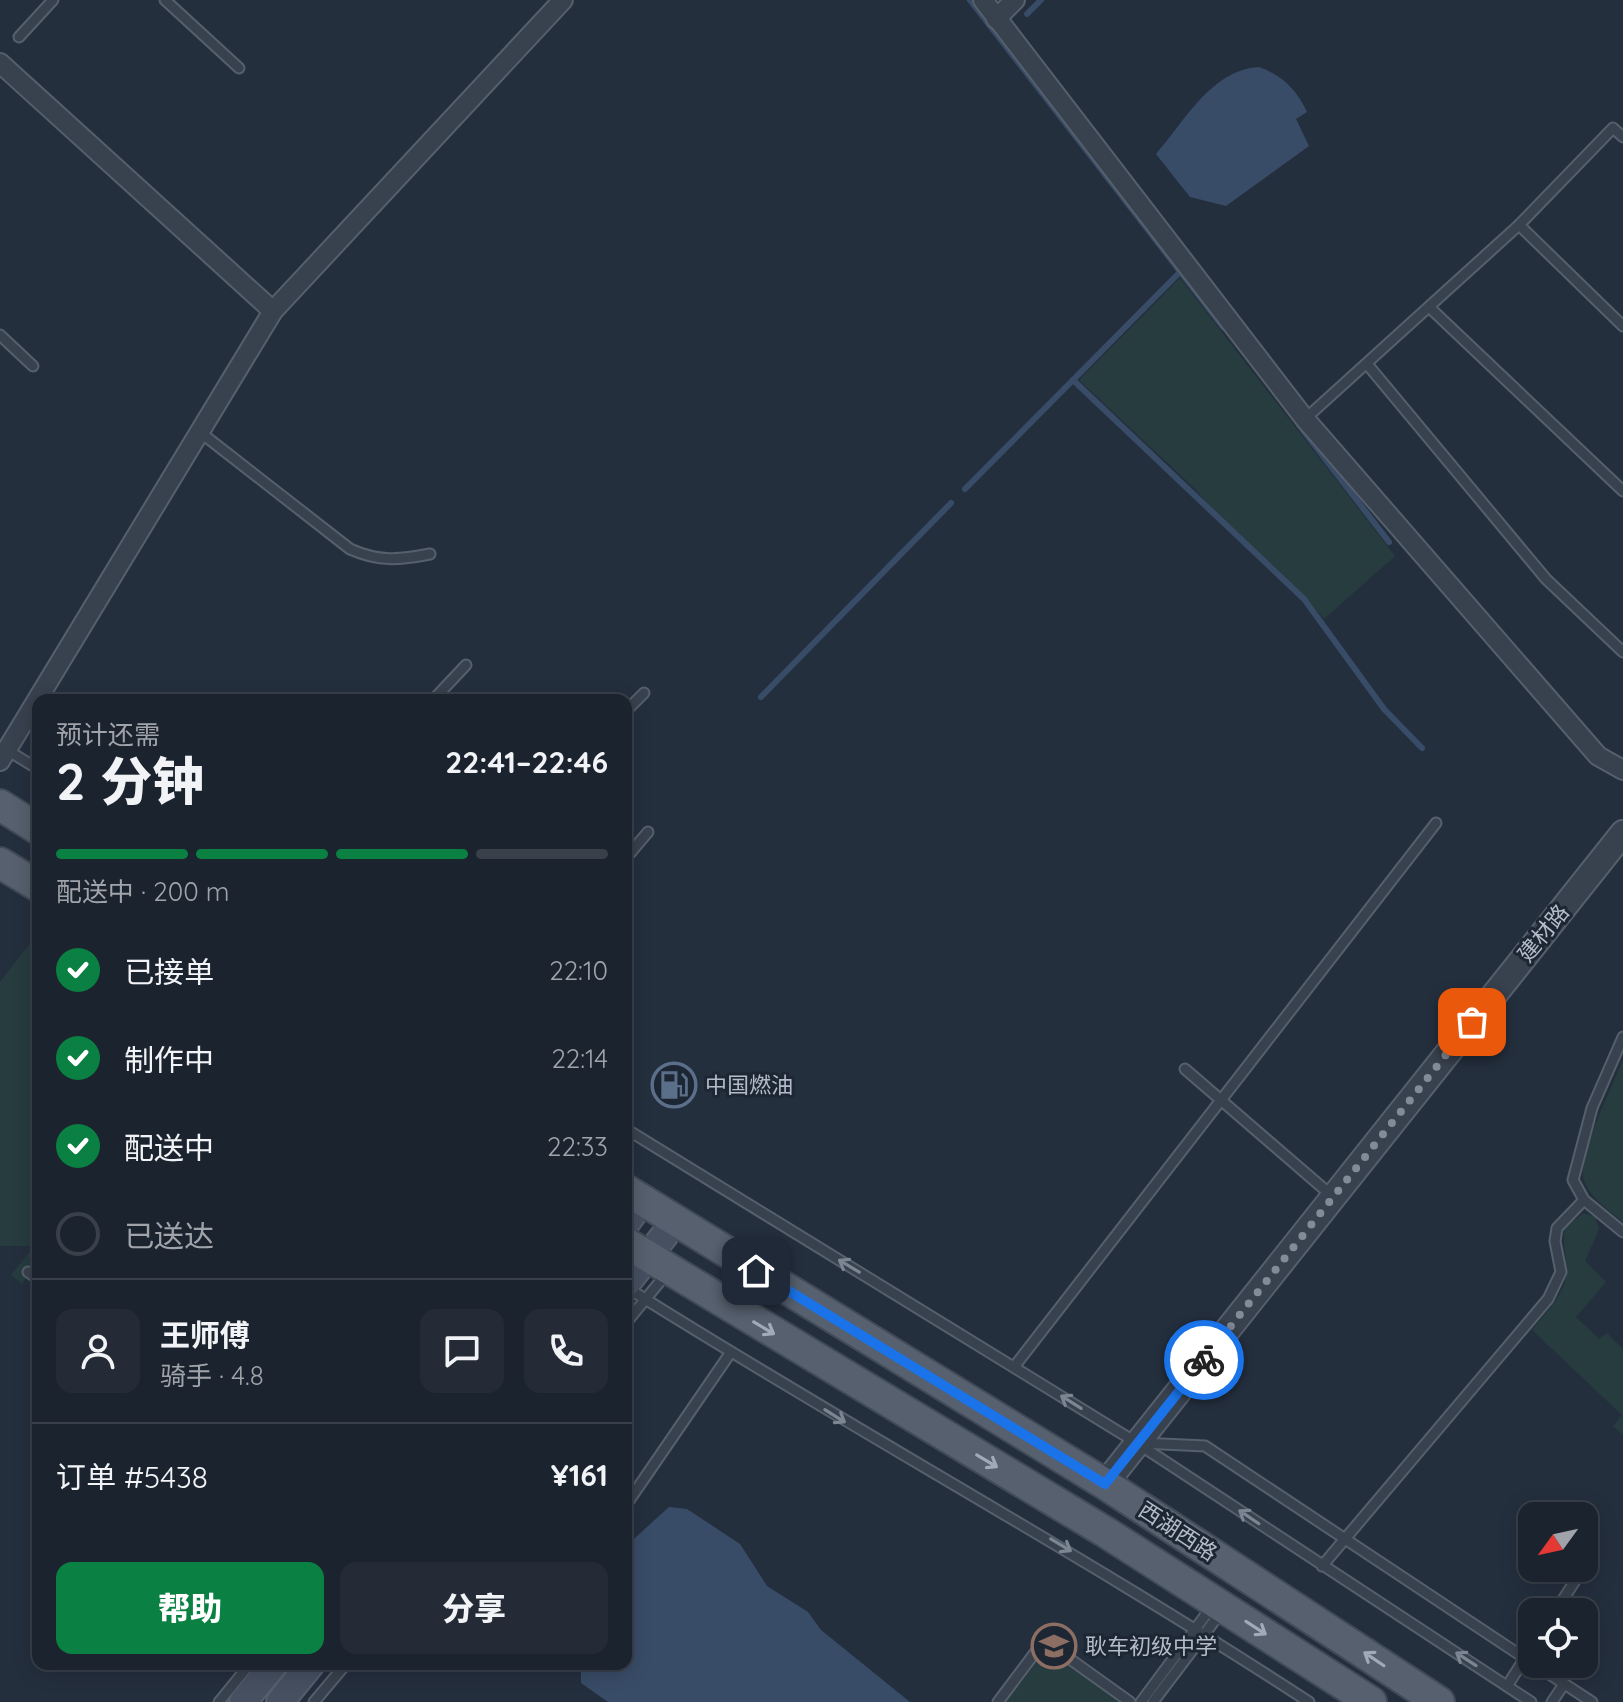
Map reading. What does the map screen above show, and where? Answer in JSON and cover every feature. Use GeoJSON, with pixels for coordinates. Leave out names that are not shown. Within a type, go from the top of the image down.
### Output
{"type":"FeatureCollection","features":[{"type":"Feature","properties":{"kind":"main road"},"geometry":{"type":"LineString","coordinates":[[0,805],[32,825]]}},
{"type":"Feature","properties":{"kind":"main road"},"geometry":{"type":"LineString","coordinates":[[0,863],[32,882]]}},
{"type":"Feature","properties":{"kind":"main road","name":"西湖西路"},"geometry":{"type":"LineString","coordinates":[[632,1204],[675,1222],[1105,1484],[1439,1702]]}},
{"type":"Feature","properties":{"kind":"main road"},"geometry":{"type":"LineString","coordinates":[[632,1290],[648,1257],[675,1222]]}},
{"type":"Feature","properties":{"kind":"main road","name":"西湖西路"},"geometry":{"type":"LineString","coordinates":[[648,1257],[1107,1533],[1371,1702]]}},
{"type":"Feature","properties":{"kind":"main road"},"geometry":{"type":"LineString","coordinates":[[243,1702],[269,1670]]}},
{"type":"Feature","properties":{"kind":"main road"},"geometry":{"type":"LineString","coordinates":[[280,1702],[306,1670]]}},
{"type":"Feature","properties":{"kind":"street"},"geometry":{"type":"LineString","coordinates":[[38,694],[273,311],[563,0]]}},
{"type":"Feature","properties":{"kind":"street"},"geometry":{"type":"LineString","coordinates":[[983,0],[1305,419],[1598,756],[1623,770]]}},
{"type":"Feature","properties":{"kind":"street"},"geometry":{"type":"LineString","coordinates":[[996,19],[1015,0]]}},
{"type":"Feature","properties":{"kind":"street"},"geometry":{"type":"LineString","coordinates":[[0,63],[273,311]]}},
{"type":"Feature","properties":{"kind":"street"},"geometry":{"type":"LineString","coordinates":[[2,752],[32,704]]}},
{"type":"Feature","properties":{"kind":"street","name":"建材路"},"geometry":{"type":"LineString","coordinates":[[1105,1484],[1623,833]]}},
{"type":"Feature","properties":{"kind":"lane"},"geometry":{"type":"LineString","coordinates":[[19,37],[53,0]]}},
{"type":"Feature","properties":{"kind":"lane"},"geometry":{"type":"LineString","coordinates":[[165,0],[239,68]]}},
{"type":"Feature","properties":{"kind":"lane"},"geometry":{"type":"LineString","coordinates":[[1305,419],[1519,225],[1613,128],[1623,137]]}},
{"type":"Feature","properties":{"kind":"lane"},"geometry":{"type":"LineString","coordinates":[[1519,225],[1623,326]]}},
{"type":"Feature","properties":{"kind":"lane"},"geometry":{"type":"LineString","coordinates":[[1429,307],[1623,491]]}},
{"type":"Feature","properties":{"kind":"lane"},"geometry":{"type":"LineString","coordinates":[[0,335],[33,366]]}},
{"type":"Feature","properties":{"kind":"lane"},"geometry":{"type":"LineString","coordinates":[[1367,364],[1546,579],[1623,652]]}},
{"type":"Feature","properties":{"kind":"lane"},"geometry":{"type":"LineString","coordinates":[[200,432],[350,549],[371,558],[394,561],[430,554]]}},
{"type":"Feature","properties":{"kind":"lane"},"geometry":{"type":"LineString","coordinates":[[439,694],[466,665]]}},
{"type":"Feature","properties":{"kind":"lane"},"geometry":{"type":"LineString","coordinates":[[632,705],[644,693]]}},
{"type":"Feature","properties":{"kind":"lane"},"geometry":{"type":"LineString","coordinates":[[2,752],[32,766]]}},
{"type":"Feature","properties":{"kind":"lane"},"geometry":{"type":"LineString","coordinates":[[1014,1367],[1436,823]]}},
{"type":"Feature","properties":{"kind":"lane"},"geometry":{"type":"LineString","coordinates":[[632,851],[648,832]]}},
{"type":"Feature","properties":{"kind":"lane"},"geometry":{"type":"LineString","coordinates":[[1623,1037],[1592,1108],[1573,1180],[1584,1200],[1623,1232]]}},
{"type":"Feature","properties":{"kind":"lane"},"geometry":{"type":"LineString","coordinates":[[1185,1069],[1334,1197]]}},
{"type":"Feature","properties":{"kind":"lane"},"geometry":{"type":"LineString","coordinates":[[632,1133],[1137,1443],[1531,1702]]}},
{"type":"Feature","properties":{"kind":"lane"},"geometry":{"type":"LineString","coordinates":[[1322,1566],[1548,1299],[1561,1272],[1555,1241],[1557,1228],[1584,1200]]}},
{"type":"Feature","properties":{"kind":"lane"},"geometry":{"type":"LineString","coordinates":[[28,1272],[32,1275]]}},
{"type":"Feature","properties":{"kind":"lane"},"geometry":{"type":"LineString","coordinates":[[632,1290],[908,1461],[1055,1541],[1309,1702]]}},
{"type":"Feature","properties":{"kind":"lane"},"geometry":{"type":"LineString","coordinates":[[632,1496],[731,1352]]}},
{"type":"Feature","properties":{"kind":"lane"},"geometry":{"type":"LineString","coordinates":[[1137,1443],[1205,1446],[1518,1654]]}},
{"type":"Feature","properties":{"kind":"lane"},"geometry":{"type":"LineString","coordinates":[[1141,1702],[1220,1606]]}},
{"type":"Feature","properties":{"kind":"lane"},"geometry":{"type":"LineString","coordinates":[[1153,1702],[1200,1632]]}},
{"type":"Feature","properties":{"kind":"lane"},"geometry":{"type":"LineString","coordinates":[[998,1702],[1037,1650],[1049,1644],[1130,1702]]}},
{"type":"Feature","properties":{"kind":"lane"},"geometry":{"type":"LineString","coordinates":[[219,1702],[245,1670]]}},
{"type":"Feature","properties":{"kind":"lane"},"geometry":{"type":"LineString","coordinates":[[314,1702],[341,1670]]}},
{"type":"Feature","properties":{"kind":"lane"},"geometry":{"type":"LineString","coordinates":[[1507,1686],[1518,1675]]}},
{"type":"Feature","properties":{"kind":"lane"},"geometry":{"type":"LineString","coordinates":[[1555,1678],[1592,1702]]}},
{"type":"Feature","properties":{"kind":"lane"},"geometry":{"type":"LineString","coordinates":[[1552,1702],[1564,1684]]}},
{"type":"Feature","properties":{"kind":"green space"},"geometry":{"type":"Polygon","coordinates":[[[1180,278],[1395,556],[1324,619],[1306,598],[1248,547],[1191,485],[1079,380],[1180,278]]]}},
{"type":"Feature","properties":{"kind":"green space"},"geometry":{"type":"Polygon","coordinates":[[[32,941],[32,1246],[0,1246],[0,982],[32,941]]]}},
{"type":"Feature","properties":{"kind":"green space"},"geometry":{"type":"Polygon","coordinates":[[[1623,1060],[1623,1222],[1591,1192],[1584,1180],[1583,1169],[1591,1138],[1623,1060]]]}},
{"type":"Feature","properties":{"kind":"green space"},"geometry":{"type":"Polygon","coordinates":[[[1584,1213],[1595,1217],[1599,1229],[1585,1261],[1606,1282],[1576,1317],[1599,1339],[1607,1333],[1623,1349],[1623,1435],[1613,1426],[1622,1415],[1532,1330],[1563,1288],[1566,1268],[1564,1228],[1584,1213]]]}},
{"type":"Feature","properties":{"kind":"green space"},"geometry":{"type":"Polygon","coordinates":[[[32,1249],[32,1271],[22,1284],[11,1275],[32,1249]]]}},
{"type":"Feature","properties":{"kind":"green space"},"geometry":{"type":"Polygon","coordinates":[[[1047,1649],[1118,1702],[1006,1702],[1047,1649]]]}},
{"type":"Feature","properties":{"kind":"water"},"geometry":{"type":"Polygon","coordinates":[[[1259,67],[1282,79],[1298,97],[1307,112],[1296,119],[1309,146],[1226,206],[1190,197],[1156,154],[1213,87],[1242,70],[1259,67]]]}},
{"type":"Feature","properties":{"kind":"water"},"geometry":{"type":"Polygon","coordinates":[[[669,1507],[687,1509],[740,1544],[767,1586],[808,1612],[821,1630],[910,1702],[608,1702],[581,1683],[581,1672],[632,1670],[632,1541],[669,1507]]]}},
{"type":"Feature","properties":{"kind":"waterway"},"geometry":{"type":"LineString","coordinates":[[970,0],[1223,327]]}},
{"type":"Feature","properties":{"kind":"waterway"},"geometry":{"type":"LineString","coordinates":[[1027,14],[1041,0]]}},
{"type":"Feature","properties":{"kind":"waterway"},"geometry":{"type":"LineString","coordinates":[[965,489],[1180,272]]}},
{"type":"Feature","properties":{"kind":"waterway"},"geometry":{"type":"LineString","coordinates":[[1073,380],[1304,599],[1384,709],[1422,748]]}},
{"type":"Feature","properties":{"kind":"waterway"},"geometry":{"type":"LineString","coordinates":[[1299,425],[1389,542]]}},
{"type":"Feature","properties":{"kind":"waterway"},"geometry":{"type":"LineString","coordinates":[[761,697],[951,503]]}},
{"type":"Feature","properties":{"kind":"way so far"},"geometry":{"type":"LineString","coordinates":[[1204,1360],[1472,1022]]}},
{"type":"Feature","properties":{"kind":"place","name":"中国燃油"},"geometry":{"type":"Point","coordinates":[674,1085]}},
{"type":"Feature","properties":{"kind":"place","name":"耿车初级中学"},"geometry":{"type":"Point","coordinates":[1054,1646]}},
{"type":"Feature","properties":{"kind":"route"},"geometry":{"type":"LineString","coordinates":[[756,1271],[1105,1484],[1204,1360]]}}]}
